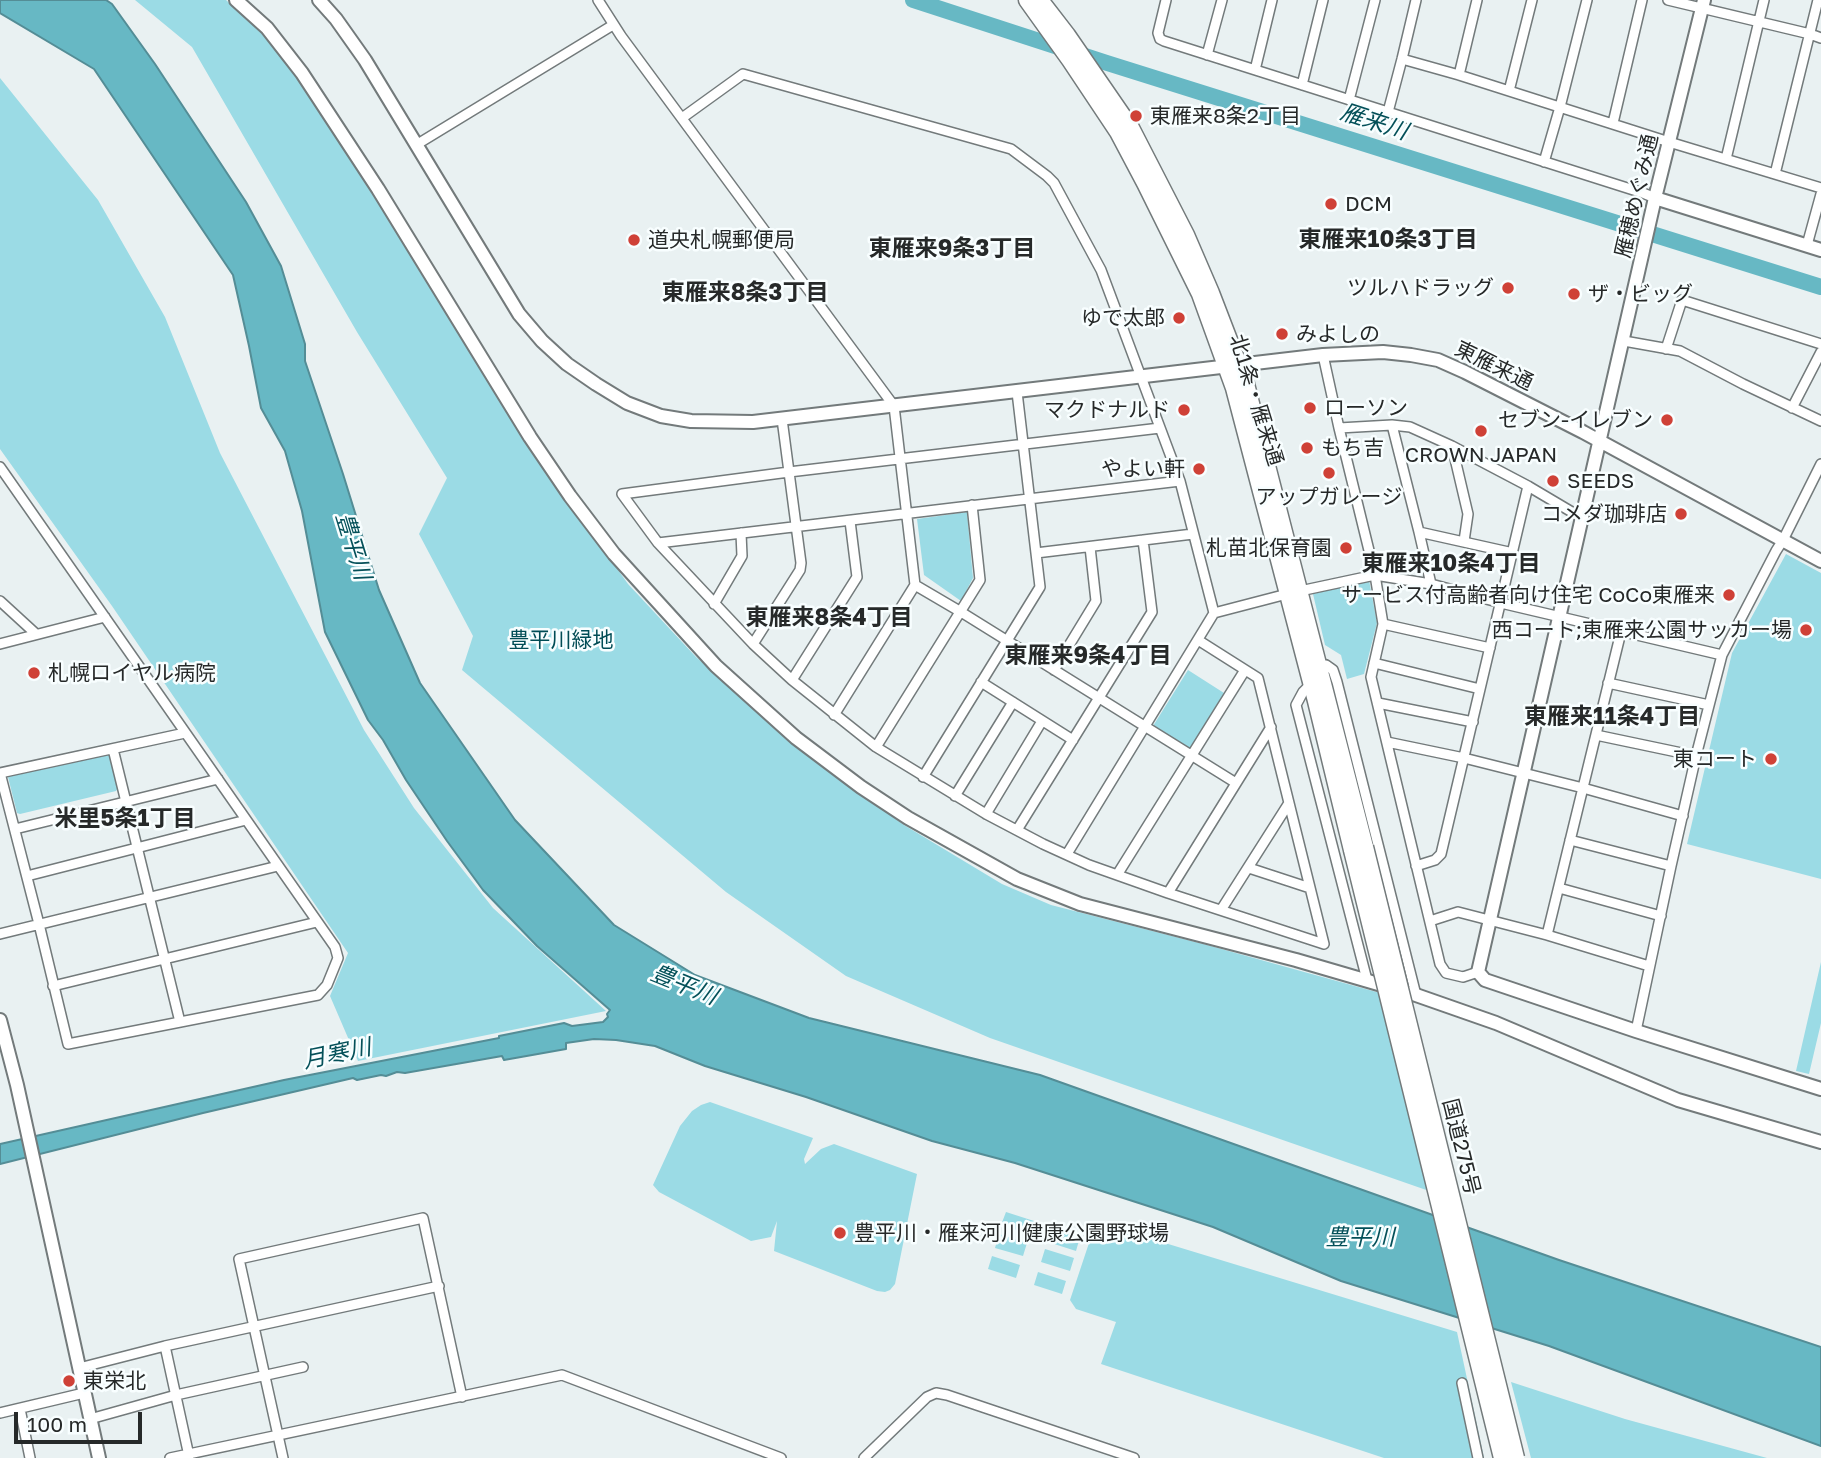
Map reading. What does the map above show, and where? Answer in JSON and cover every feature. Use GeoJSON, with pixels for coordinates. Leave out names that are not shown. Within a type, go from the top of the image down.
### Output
{"type":"FeatureCollection","features":[{"type":"Feature","properties":{"kind":"highway","name":"北1条・雁来通"},"geometry":{"type":"LineString","coordinates":[[1032,1],[1118,132],[1162,216],[1232,365],[1246,384],[1311,684],[1358,848]]}},
{"type":"Feature","properties":{"kind":"highway","name":"北1条・雁来通"},"geometry":{"type":"LineString","coordinates":[[1032,1],[1068,35],[1130,128],[1158,178],[1211,293],[1232,365]]}},
{"type":"Feature","properties":{"kind":"highway","name":"北1条・雁来通"},"geometry":{"type":"LineString","coordinates":[[1293,593],[1320,670],[1358,848]]}},
{"type":"Feature","properties":{"kind":"highway","name":"国道275号"},"geometry":{"type":"LineString","coordinates":[[1358,848],[1502,1458]]}},
{"type":"Feature","properties":{"kind":"highway","name":"国道275号"},"geometry":{"type":"LineString","coordinates":[[1358,848],[1516,1458]]}},
{"type":"Feature","properties":{"kind":"street"},"geometry":{"type":"LineString","coordinates":[[236,0],[267,28],[302,72],[392,212],[530,437],[614,554],[716,666],[796,738],[861,787],[908,818],[1017,879],[1091,907],[1240,945],[1416,995],[1496,1023],[1678,1100],[1821,1142]]}},
{"type":"Feature","properties":{"kind":"street","name":"東雁来通"},"geometry":{"type":"LineString","coordinates":[[319,0],[365,60],[519,314],[542,341],[567,364],[626,403],[661,416],[691,422],[724,423],[782,419],[1323,355],[1382,352],[1412,355],[1438,360],[1465,372],[1600,441],[1821,561]]}},
{"type":"Feature","properties":{"kind":"street"},"geometry":{"type":"LineString","coordinates":[[597,0],[894,406],[915,585],[834,715]]}},
{"type":"Feature","properties":{"kind":"street"},"geometry":{"type":"LineString","coordinates":[[1166,0],[1158,33],[1160,39],[1821,250]]}},
{"type":"Feature","properties":{"kind":"street"},"geometry":{"type":"LineString","coordinates":[[1207,55],[1222,0]]}},
{"type":"Feature","properties":{"kind":"street"},"geometry":{"type":"LineString","coordinates":[[1255,70],[1272,0]]}},
{"type":"Feature","properties":{"kind":"street"},"geometry":{"type":"LineString","coordinates":[[1302,85],[1323,0]]}},
{"type":"Feature","properties":{"kind":"street"},"geometry":{"type":"LineString","coordinates":[[1349,100],[1375,0]]}},
{"type":"Feature","properties":{"kind":"street"},"geometry":{"type":"LineString","coordinates":[[1388,112],[1416,0]]}},
{"type":"Feature","properties":{"kind":"street"},"geometry":{"type":"LineString","coordinates":[[1459,75],[1477,0]]}},
{"type":"Feature","properties":{"kind":"street"},"geometry":{"type":"LineString","coordinates":[[1509,91],[1532,0]]}},
{"type":"Feature","properties":{"kind":"street"},"geometry":{"type":"LineString","coordinates":[[1544,162],[1587,0]]}},
{"type":"Feature","properties":{"kind":"street"},"geometry":{"type":"LineString","coordinates":[[1613,123],[1642,0]]}},
{"type":"Feature","properties":{"kind":"street"},"geometry":{"type":"LineString","coordinates":[[1668,0],[1703,4],[1821,38]]}},
{"type":"Feature","properties":{"kind":"street"},"geometry":{"type":"LineString","coordinates":[[1727,159],[1764,0]]}},
{"type":"Feature","properties":{"kind":"street"},"geometry":{"type":"LineString","coordinates":[[1775,174],[1818,0]]}},
{"type":"Feature","properties":{"kind":"street","name":"雁穂めぐみ通"},"geometry":{"type":"LineString","coordinates":[[1478,972],[1655,198],[1703,4]]}},
{"type":"Feature","properties":{"kind":"street"},"geometry":{"type":"LineString","coordinates":[[416,145],[613,24]]}},
{"type":"Feature","properties":{"kind":"street"},"geometry":{"type":"LineString","coordinates":[[1402,59],[1821,188]]}},
{"type":"Feature","properties":{"kind":"street"},"geometry":{"type":"LineString","coordinates":[[682,118],[743,74],[1011,149],[1047,176],[1054,183],[1101,270],[1142,377],[1180,481],[1214,613]]}},
{"type":"Feature","properties":{"kind":"street"},"geometry":{"type":"LineString","coordinates":[[1807,245],[1821,194]]}},
{"type":"Feature","properties":{"kind":"street"},"geometry":{"type":"LineString","coordinates":[[1666,349],[1682,300],[1821,344]]}},
{"type":"Feature","properties":{"kind":"street"},"geometry":{"type":"LineString","coordinates":[[1623,341],[1680,351],[1821,421]]}},
{"type":"Feature","properties":{"kind":"street"},"geometry":{"type":"LineString","coordinates":[[1791,408],[1821,352]]}},
{"type":"Feature","properties":{"kind":"street"},"geometry":{"type":"LineString","coordinates":[[1323,355],[1375,575],[1383,624],[1371,677],[1440,964],[1446,973],[1463,977],[1478,972],[1485,980],[1821,1089]]}},
{"type":"Feature","properties":{"kind":"street"},"geometry":{"type":"LineString","coordinates":[[923,777],[1040,587],[1017,392]]}},
{"type":"Feature","properties":{"kind":"street"},"geometry":{"type":"LineString","coordinates":[[753,644],[800,570],[782,419]]}},
{"type":"Feature","properties":{"kind":"street"},"geometry":{"type":"LineString","coordinates":[[1339,428],[1392,425],[1410,427],[1528,486],[1582,518]]}},
{"type":"Feature","properties":{"kind":"street"},"geometry":{"type":"LineString","coordinates":[[1392,425],[1431,584]]}},
{"type":"Feature","properties":{"kind":"street"},"geometry":{"type":"LineString","coordinates":[[1160,428],[622,494],[658,543],[753,644],[792,680],[876,747],[985,814],[1067,854],[1168,893],[1324,944],[1258,678],[1198,640]]}},
{"type":"Feature","properties":{"kind":"street"},"geometry":{"type":"LineString","coordinates":[[1452,446],[1468,514],[1464,541]]}},
{"type":"Feature","properties":{"kind":"street"},"geometry":{"type":"LineString","coordinates":[[1636,1031],[1696,756],[1722,655],[1821,464]]}},
{"type":"Feature","properties":{"kind":"street"},"geometry":{"type":"LineString","coordinates":[[0,467],[335,947],[338,958],[327,985],[318,995],[68,1044],[0,773],[185,733]]}},
{"type":"Feature","properties":{"kind":"street"},"geometry":{"type":"LineString","coordinates":[[658,543],[1180,481]]}},
{"type":"Feature","properties":{"kind":"street"},"geometry":{"type":"LineString","coordinates":[[1416,866],[1435,860],[1441,854],[1528,486]]}},
{"type":"Feature","properties":{"kind":"street"},"geometry":{"type":"LineString","coordinates":[[876,747],[980,580],[972,505]]}},
{"type":"Feature","properties":{"kind":"street"},"geometry":{"type":"LineString","coordinates":[[792,680],[857,577],[850,521]]}},
{"type":"Feature","properties":{"kind":"street"},"geometry":{"type":"LineString","coordinates":[[1419,532],[1513,553]]}},
{"type":"Feature","properties":{"kind":"street"},"geometry":{"type":"LineString","coordinates":[[714,604],[742,556],[741,533]]}},
{"type":"Feature","properties":{"kind":"street"},"geometry":{"type":"LineString","coordinates":[[1036,553],[1193,534]]}},
{"type":"Feature","properties":{"kind":"street"},"geometry":{"type":"LineString","coordinates":[[1017,830],[1152,612],[1143,540]]}},
{"type":"Feature","properties":{"kind":"street"},"geometry":{"type":"LineString","coordinates":[[1054,670],[1096,601],[1090,547]]}},
{"type":"Feature","properties":{"kind":"street"},"geometry":{"type":"LineString","coordinates":[[1067,854],[1214,613],[1375,575],[1431,584],[1722,655]]}},
{"type":"Feature","properties":{"kind":"street"},"geometry":{"type":"LineString","coordinates":[[915,585],[1236,783]]}},
{"type":"Feature","properties":{"kind":"street"},"geometry":{"type":"LineString","coordinates":[[0,601],[36,634]]}},
{"type":"Feature","properties":{"kind":"street"},"geometry":{"type":"LineString","coordinates":[[0,644],[105,617]]}},
{"type":"Feature","properties":{"kind":"street"},"geometry":{"type":"LineString","coordinates":[[1383,624],[1490,648]]}},
{"type":"Feature","properties":{"kind":"street"},"geometry":{"type":"LineString","coordinates":[[1547,936],[1621,632]]}},
{"type":"Feature","properties":{"kind":"street"},"geometry":{"type":"LineString","coordinates":[[1374,663],[1480,690]]}},
{"type":"Feature","properties":{"kind":"street"},"geometry":{"type":"LineString","coordinates":[[1367,981],[1296,705],[1303,692],[1326,665],[1333,670],[1416,995]]}},
{"type":"Feature","properties":{"kind":"street"},"geometry":{"type":"LineString","coordinates":[[1117,875],[1245,670]]}},
{"type":"Feature","properties":{"kind":"street"},"geometry":{"type":"LineString","coordinates":[[981,682],[1073,740]]}},
{"type":"Feature","properties":{"kind":"street"},"geometry":{"type":"LineString","coordinates":[[1608,683],[1709,705]]}},
{"type":"Feature","properties":{"kind":"street"},"geometry":{"type":"LineString","coordinates":[[955,796],[1013,702]]}},
{"type":"Feature","properties":{"kind":"street"},"geometry":{"type":"LineString","coordinates":[[1378,703],[1473,722]]}},
{"type":"Feature","properties":{"kind":"street"},"geometry":{"type":"LineString","coordinates":[[985,814],[1042,721]]}},
{"type":"Feature","properties":{"kind":"street"},"geometry":{"type":"LineString","coordinates":[[1168,893],[1271,727]]}},
{"type":"Feature","properties":{"kind":"street"},"geometry":{"type":"LineString","coordinates":[[1596,735],[1696,756]]}},
{"type":"Feature","properties":{"kind":"street"},"geometry":{"type":"LineString","coordinates":[[1387,742],[1464,758],[1683,816]]}},
{"type":"Feature","properties":{"kind":"street"},"geometry":{"type":"LineString","coordinates":[[113,748],[180,1022]]}},
{"type":"Feature","properties":{"kind":"street"},"geometry":{"type":"LineString","coordinates":[[15,829],[218,779]]}},
{"type":"Feature","properties":{"kind":"street"},"geometry":{"type":"LineString","coordinates":[[1221,910],[1289,803]]}},
{"type":"Feature","properties":{"kind":"street"},"geometry":{"type":"LineString","coordinates":[[27,876],[246,820]]}},
{"type":"Feature","properties":{"kind":"street"},"geometry":{"type":"LineString","coordinates":[[1570,840],[1671,866]]}},
{"type":"Feature","properties":{"kind":"street"},"geometry":{"type":"LineString","coordinates":[[0,934],[278,866]]}},
{"type":"Feature","properties":{"kind":"street"},"geometry":{"type":"LineString","coordinates":[[1249,867],[1310,888]]}},
{"type":"Feature","properties":{"kind":"street"},"geometry":{"type":"LineString","coordinates":[[1559,888],[1661,916]]}},
{"type":"Feature","properties":{"kind":"street"},"geometry":{"type":"LineString","coordinates":[[1430,920],[1458,912],[1649,966]]}},
{"type":"Feature","properties":{"kind":"street"},"geometry":{"type":"LineString","coordinates":[[53,986],[317,922]]}},
{"type":"Feature","properties":{"kind":"street"},"geometry":{"type":"LineString","coordinates":[[0,1020],[99,1458]]}},
{"type":"Feature","properties":{"kind":"street"},"geometry":{"type":"LineString","coordinates":[[283,1458],[239,1259],[423,1219],[462,1397]]}},
{"type":"Feature","properties":{"kind":"street"},"geometry":{"type":"LineString","coordinates":[[79,1368],[165,1346],[439,1286]]}},
{"type":"Feature","properties":{"kind":"street"},"geometry":{"type":"LineString","coordinates":[[165,1346],[189,1456]]}},
{"type":"Feature","properties":{"kind":"street"},"geometry":{"type":"LineString","coordinates":[[90,1419],[176,1395],[303,1367]]}},
{"type":"Feature","properties":{"kind":"street"},"geometry":{"type":"LineString","coordinates":[[170,1458],[562,1375],[782,1458]]}},
{"type":"Feature","properties":{"kind":"street"},"geometry":{"type":"LineString","coordinates":[[1462,1384],[1478,1458]]}},
{"type":"Feature","properties":{"kind":"street"},"geometry":{"type":"LineString","coordinates":[[0,1413],[84,1393]]}},
{"type":"Feature","properties":{"kind":"street"},"geometry":{"type":"LineString","coordinates":[[864,1458],[927,1397],[936,1393],[1134,1458]]}},
{"type":"Feature","properties":{"kind":"street"},"geometry":{"type":"LineString","coordinates":[[20,1409],[30,1458]]}},
{"type":"Feature","properties":{"kind":"green space","name":"豊平川緑地"},"geometry":{"type":"Polygon","coordinates":[[[135,0],[226,0],[260,31],[315,98],[523,436],[628,584],[696,657],[809,756],[904,825],[1002,884],[1051,905],[1380,993],[1432,1192],[990,1038],[846,976],[726,892],[462,670],[473,636],[419,534],[447,478],[357,332],[192,47],[135,0]]]}},
{"type":"Feature","properties":{"kind":"green space"},"geometry":{"type":"Polygon","coordinates":[[[0,78],[98,200],[165,317],[220,453],[364,730],[414,808],[493,908],[606,1011],[358,1061],[330,996],[348,953],[112,606],[0,449],[0,78]]]}},
{"type":"Feature","properties":{"kind":"green space"},"geometry":{"type":"Polygon","coordinates":[[[967,512],[973,578],[961,601],[924,575],[917,519],[967,512]]]}},
{"type":"Feature","properties":{"kind":"green space"},"geometry":{"type":"Polygon","coordinates":[[[1786,554],[1821,573],[1821,879],[1687,844],[1732,653],[1786,554]]]}},
{"type":"Feature","properties":{"kind":"green space"},"geometry":{"type":"Polygon","coordinates":[[[1369,580],[1377,623],[1364,674],[1347,679],[1341,655],[1325,645],[1313,594],[1369,580]]]}},
{"type":"Feature","properties":{"kind":"green space"},"geometry":{"type":"Polygon","coordinates":[[[1188,670],[1224,693],[1190,749],[1153,726],[1188,670]]]}},
{"type":"Feature","properties":{"kind":"green space"},"geometry":{"type":"Polygon","coordinates":[[[108,753],[118,788],[116,791],[17,813],[8,777],[11,774],[108,753]]]}},
{"type":"Feature","properties":{"kind":"green space"},"geometry":{"type":"Polygon","coordinates":[[[1821,962],[1821,1023],[1809,1074],[1796,1071],[1821,962]]]}},
{"type":"Feature","properties":{"kind":"green space"},"geometry":{"type":"Polygon","coordinates":[[[710,1102],[813,1138],[804,1159],[805,1164],[821,1149],[834,1144],[917,1174],[895,1284],[890,1290],[877,1291],[774,1251],[777,1221],[771,1237],[751,1241],[659,1192],[653,1185],[680,1126],[692,1111],[710,1102]]]}},
{"type":"Feature","properties":{"kind":"green space"},"geometry":{"type":"Polygon","coordinates":[[[1006,1212],[1034,1221],[1030,1234],[1001,1225],[1006,1212]]]}},
{"type":"Feature","properties":{"kind":"green space"},"geometry":{"type":"Polygon","coordinates":[[[1096,1222],[1457,1332],[1484,1458],[1384,1458],[1101,1364],[1116,1322],[1076,1309],[1070,1300],[1096,1222]]]}},
{"type":"Feature","properties":{"kind":"green space"},"geometry":{"type":"Polygon","coordinates":[[[1052,1229],[1080,1237],[1076,1251],[1048,1242],[1052,1229]]]}},
{"type":"Feature","properties":{"kind":"green space"},"geometry":{"type":"Polygon","coordinates":[[[999,1234],[1027,1243],[1023,1256],[995,1248],[999,1234]]]}},
{"type":"Feature","properties":{"kind":"green space"},"geometry":{"type":"Polygon","coordinates":[[[1045,1249],[1074,1258],[1070,1271],[1041,1262],[1045,1249]]]}},
{"type":"Feature","properties":{"kind":"green space"},"geometry":{"type":"Polygon","coordinates":[[[992,1256],[1020,1265],[1016,1278],[988,1269],[992,1256]]]}},
{"type":"Feature","properties":{"kind":"green space"},"geometry":{"type":"Polygon","coordinates":[[[1038,1272],[1066,1281],[1062,1294],[1034,1285],[1038,1272]]]}},
{"type":"Feature","properties":{"kind":"green space"},"geometry":{"type":"Polygon","coordinates":[[[1511,1382],[1625,1419],[1767,1458],[1531,1458],[1511,1382]]]}},
{"type":"Feature","properties":{"kind":"water","name":"豊平川"},"geometry":{"type":"Polygon","coordinates":[[[0,0],[106,0],[112,4],[155,64],[246,202],[281,266],[305,344],[305,361],[379,590],[420,683],[515,820],[614,925],[695,975],[809,1018],[1040,1075],[1559,1260],[1821,1347],[1821,1446],[1549,1346],[1341,1281],[1213,1227],[1015,1163],[932,1141],[806,1097],[705,1066],[655,1046],[594,1039],[566,1043],[566,1049],[504,1060],[502,1056],[386,1076],[357,1080],[353,1078],[0,1164],[0,1144],[284,1080],[499,1036],[564,1023],[572,1026],[603,1022],[610,1010],[537,946],[483,890],[447,841],[368,720],[325,632],[302,511],[285,451],[261,408],[233,275],[94,69],[0,13],[0,0]]]}},
{"type":"Feature","properties":{"kind":"waterway","name":"雁来川"},"geometry":{"type":"LineString","coordinates":[[913,0],[1821,287]]}},
{"type":"Feature","properties":{"kind":"place","name":"東雁来8条2丁目"},"geometry":{"type":"Point","coordinates":[1136,116]}},
{"type":"Feature","properties":{"kind":"place","name":"DCM"},"geometry":{"type":"Point","coordinates":[1331,204]}},
{"type":"Feature","properties":{"kind":"place","name":"道央札幌郵便局"},"geometry":{"type":"Point","coordinates":[634,240]}},
{"type":"Feature","properties":{"kind":"place","name":"ツルハドラッグ"},"geometry":{"type":"Point","coordinates":[1508,288]}},
{"type":"Feature","properties":{"kind":"place","name":"ザ・ビッグ"},"geometry":{"type":"Point","coordinates":[1574,294]}},
{"type":"Feature","properties":{"kind":"place","name":"ゆで太郎"},"geometry":{"type":"Point","coordinates":[1179,318]}},
{"type":"Feature","properties":{"kind":"place","name":"みよしの"},"geometry":{"type":"Point","coordinates":[1282,334]}},
{"type":"Feature","properties":{"kind":"place","name":"ローソン"},"geometry":{"type":"Point","coordinates":[1310,408]}},
{"type":"Feature","properties":{"kind":"place","name":"マクドナルド"},"geometry":{"type":"Point","coordinates":[1184,410]}},
{"type":"Feature","properties":{"kind":"place","name":"セブン-イレブン"},"geometry":{"type":"Point","coordinates":[1667,420]}},
{"type":"Feature","properties":{"kind":"place","name":"CROWN JAPAN"},"geometry":{"type":"Point","coordinates":[1481,431]}},
{"type":"Feature","properties":{"kind":"place","name":"もち吉"},"geometry":{"type":"Point","coordinates":[1307,448]}},
{"type":"Feature","properties":{"kind":"place","name":"やよい軒"},"geometry":{"type":"Point","coordinates":[1199,469]}},
{"type":"Feature","properties":{"kind":"place","name":"アップガレージ"},"geometry":{"type":"Point","coordinates":[1329,473]}},
{"type":"Feature","properties":{"kind":"place","name":"SEEDS"},"geometry":{"type":"Point","coordinates":[1553,481]}},
{"type":"Feature","properties":{"kind":"place","name":"コメダ珈琲店"},"geometry":{"type":"Point","coordinates":[1681,514]}},
{"type":"Feature","properties":{"kind":"place","name":"札苗北保育園"},"geometry":{"type":"Point","coordinates":[1346,548]}},
{"type":"Feature","properties":{"kind":"place","name":"サービス付高齢者向け住宅 CoCo東雁来"},"geometry":{"type":"Point","coordinates":[1729,595]}},
{"type":"Feature","properties":{"kind":"place","name":"西コート;東雁来公園サッカー場"},"geometry":{"type":"Point","coordinates":[1806,630]}},
{"type":"Feature","properties":{"kind":"place","name":"札幌ロイヤル病院"},"geometry":{"type":"Point","coordinates":[34,673]}},
{"type":"Feature","properties":{"kind":"place","name":"東コート"},"geometry":{"type":"Point","coordinates":[1771,759]}},
{"type":"Feature","properties":{"kind":"place","name":"豊平川・雁来河川健康公園野球場"},"geometry":{"type":"Point","coordinates":[840,1233]}},
{"type":"Feature","properties":{"kind":"place","name":"東栄北"},"geometry":{"type":"Point","coordinates":[69,1381]}},
{"type":"Feature","properties":{"kind":"district","name":"東雁来10条3丁目"},"geometry":{"type":"Point","coordinates":[1388,240]}},
{"type":"Feature","properties":{"kind":"district","name":"東雁来9条3丁目"},"geometry":{"type":"Point","coordinates":[952,249]}},
{"type":"Feature","properties":{"kind":"district","name":"東雁来8条3丁目"},"geometry":{"type":"Point","coordinates":[745,293]}},
{"type":"Feature","properties":{"kind":"district","name":"東雁来10条4丁目"},"geometry":{"type":"Point","coordinates":[1451,564]}},
{"type":"Feature","properties":{"kind":"district","name":"東雁来8条4丁目"},"geometry":{"type":"Point","coordinates":[829,618]}},
{"type":"Feature","properties":{"kind":"district","name":"東雁来9条4丁目"},"geometry":{"type":"Point","coordinates":[1088,656]}},
{"type":"Feature","properties":{"kind":"district","name":"東雁来11条4丁目"},"geometry":{"type":"Point","coordinates":[1612,717]}},
{"type":"Feature","properties":{"kind":"district","name":"米里5条1丁目"},"geometry":{"type":"Point","coordinates":[125,819]}},
{"type":"Feature","properties":{"kind":"water label","name":"月寒川"},"geometry":{"type":"Point","coordinates":[337,1054]}}]}
